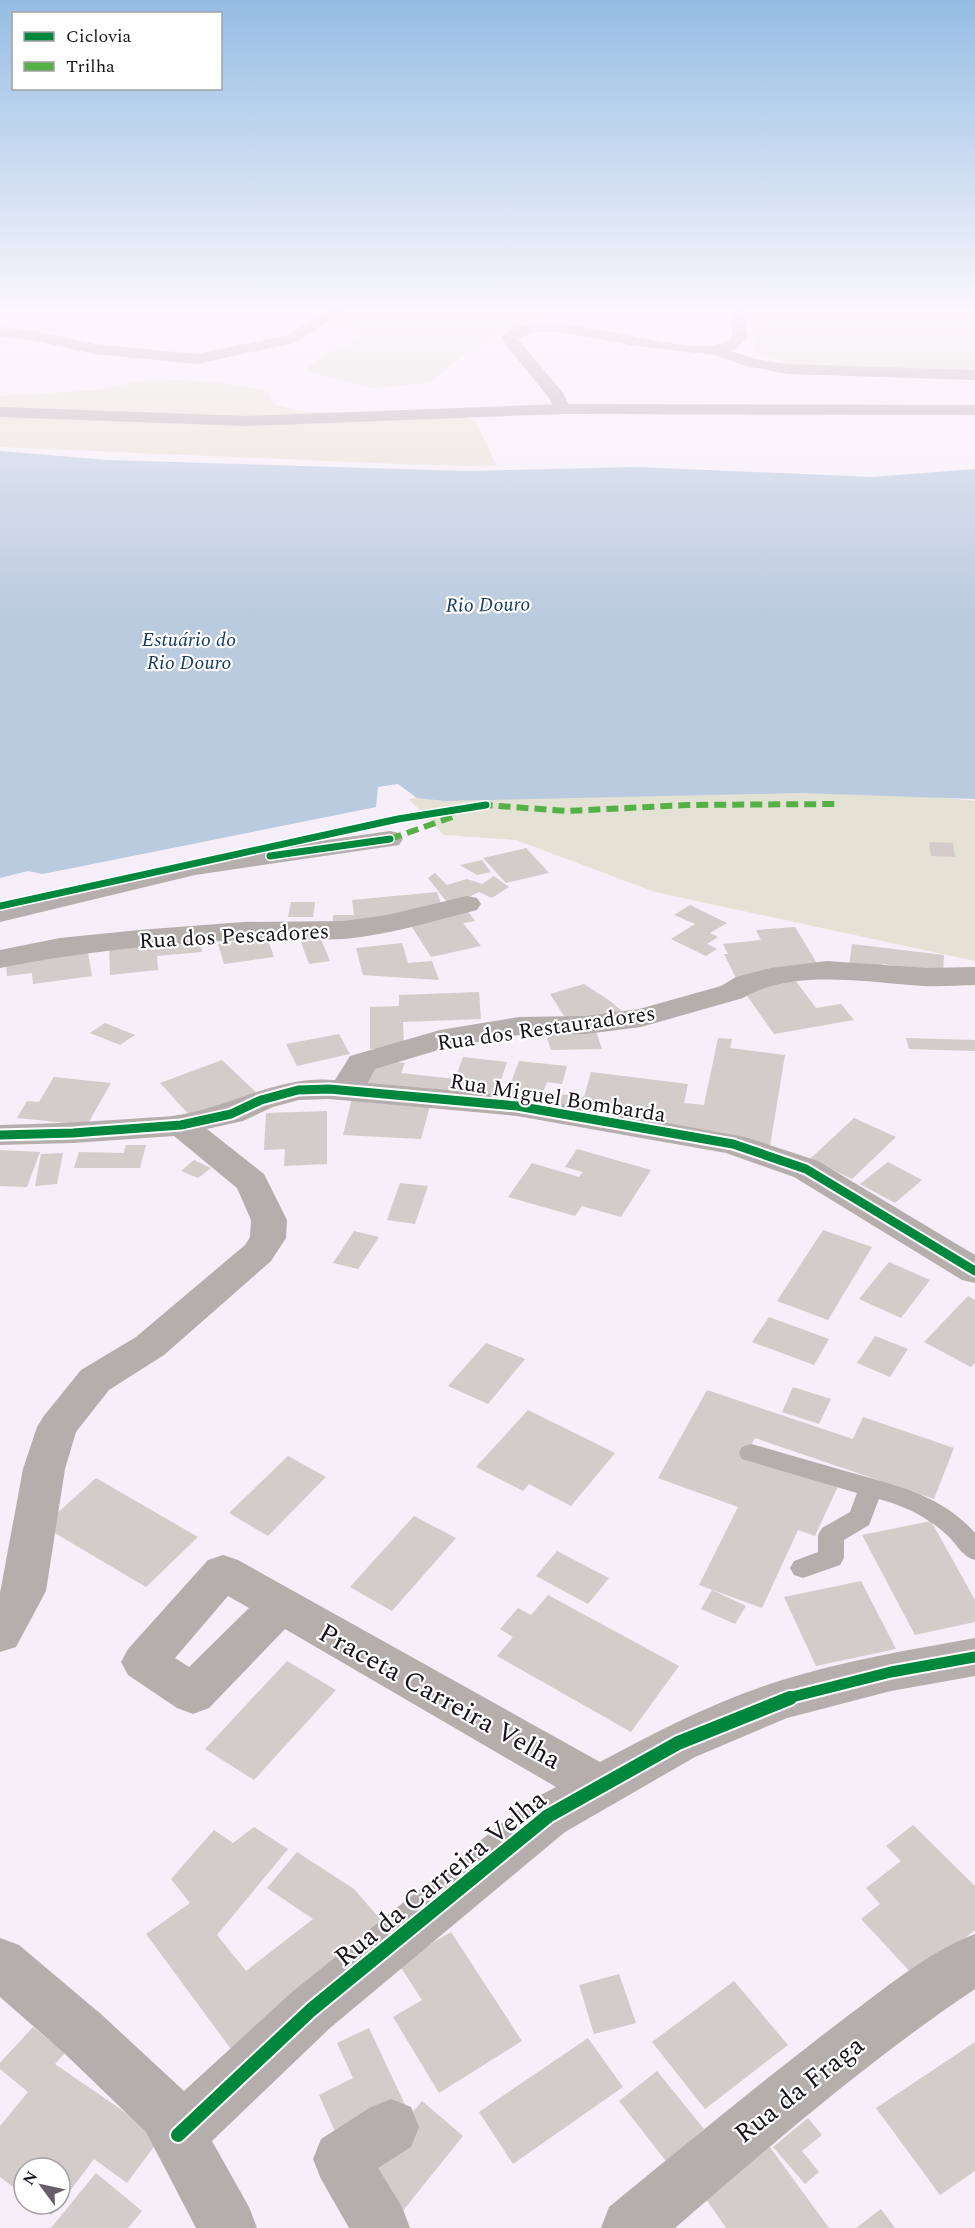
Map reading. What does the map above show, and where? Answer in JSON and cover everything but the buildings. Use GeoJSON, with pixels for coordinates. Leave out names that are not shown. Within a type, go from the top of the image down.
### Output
{"type":"FeatureCollection","features":[{"type":"Feature","properties":{"kind":"main road"},"geometry":{"type":"LineString","coordinates":[[0,412],[256,421],[513,411]]}},
{"type":"Feature","properties":{"kind":"street"},"geometry":{"type":"LineString","coordinates":[[0,914],[195,867],[390,839]]}},
{"type":"Feature","properties":{"kind":"street","name":"Rua dos Pescadores"},"geometry":{"type":"LineString","coordinates":[[0,959],[60,947],[139,939],[243,931],[344,930],[387,924],[466,904]]}},
{"type":"Feature","properties":{"kind":"street","name":"Rua dos Restauradores"},"geometry":{"type":"LineString","coordinates":[[344,1090],[357,1075],[361,1063],[440,1039],[519,1026],[586,1025],[641,1018],[732,993],[747,983],[771,977],[827,970],[927,977],[975,976]]}},
{"type":"Feature","properties":{"kind":"street","name":"Rua Miguel Bombarda"},"geometry":{"type":"LineString","coordinates":[[0,1135],[73,1133],[181,1125],[231,1114],[261,1100],[298,1090],[344,1090],[517,1106],[733,1144],[806,1168],[975,1271]]}},
{"type":"Feature","properties":{"kind":"street"},"geometry":{"type":"LineString","coordinates":[[0,1634],[24,1591],[44,1469],[57,1427],[95,1380],[150,1346],[258,1253],[268,1238],[269,1220],[252,1182],[181,1125]]}},
{"type":"Feature","properties":{"kind":"street","name":"Praceta Carreira Velha"},"geometry":{"type":"LineString","coordinates":[[279,1606],[600,1787]]}},
{"type":"Feature","properties":{"kind":"street","name":"Rua da Carreira Velha"},"geometry":{"type":"LineString","coordinates":[[178,2135],[311,2010],[548,1816],[678,1743],[780,1700],[891,1672],[975,1657]]}},
{"type":"Feature","properties":{"kind":"street","name":"Rua da Fraga"},"geometry":{"type":"LineString","coordinates":[[630,2228],[762,2116],[914,1999],[975,1959]]}},
{"type":"Feature","properties":{"kind":"street"},"geometry":{"type":"LineString","coordinates":[[0,1963],[83,2034],[166,2112],[228,2228]]}},
{"type":"Feature","properties":{"kind":"street"},"geometry":{"type":"LineString","coordinates":[[381,2228],[340,2159],[391,2127]]}},
{"type":"Feature","properties":{"kind":"lane"},"geometry":{"type":"LineString","coordinates":[[751,1453],[907,1498],[935,1512],[956,1528],[975,1550]]}},
{"type":"Feature","properties":{"kind":"lane"},"geometry":{"type":"LineString","coordinates":[[803,1568],[831,1558],[831,1535],[860,1518],[871,1487]]}},
{"type":"Feature","properties":{"kind":"shaded area"},"geometry":{"type":"Polygon","coordinates":[[[0,411],[299,411],[386,414],[448,411],[475,421],[497,466],[422,465],[0,447],[0,411]]]}},
{"type":"Feature","properties":{"kind":"shaded area"},"geometry":{"type":"Polygon","coordinates":[[[880,786],[902,794],[975,801],[975,961],[655,892],[516,840],[444,835],[409,799],[424,796],[880,786]]]}},
{"type":"Feature","properties":{"kind":"water","name":"Estuário do Rio Douro"},"geometry":{"type":"Polygon","coordinates":[[[0,451],[107,460],[465,471],[637,467],[872,477],[975,469],[975,799],[801,793],[446,801],[417,798],[398,784],[378,787],[376,807],[43,874],[28,871],[0,878],[0,451]]]}},
{"type":"Feature","properties":{"kind":"marked path"},"geometry":{"type":"LineString","coordinates":[[481,807],[486,805],[567,811],[687,805],[835,804]]}},
{"type":"Feature","properties":{"kind":"marked path"},"geometry":{"type":"LineString","coordinates":[[390,839],[455,816]]}},
{"type":"Feature","properties":{"kind":"cycle path"},"geometry":{"type":"LineString","coordinates":[[0,906],[398,819],[486,805]]}},
{"type":"Feature","properties":{"kind":"cycle path"},"geometry":{"type":"LineString","coordinates":[[270,856],[390,839]]}},
{"type":"Feature","properties":{"kind":"cycle path"},"geometry":{"type":"LineString","coordinates":[[0,1135],[73,1133],[181,1125],[231,1114],[261,1100],[298,1090],[329,1089],[517,1106],[733,1144],[806,1169],[975,1271]]}},
{"type":"Feature","properties":{"kind":"cycle path"},"geometry":{"type":"LineString","coordinates":[[178,2135],[311,2010],[548,1816],[678,1743],[780,1700],[891,1672],[975,1657]]}},
{"type":"Feature","properties":{"kind":"water label","name":"Rio Douro"},"geometry":{"type":"Point","coordinates":[488,604]}}]}
